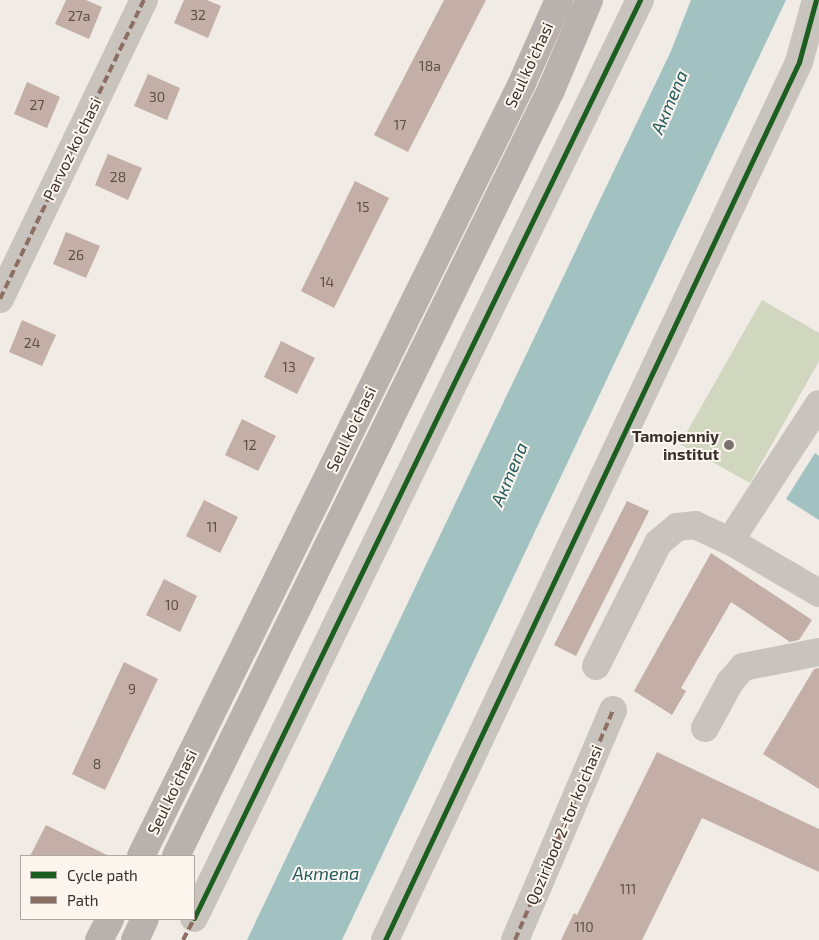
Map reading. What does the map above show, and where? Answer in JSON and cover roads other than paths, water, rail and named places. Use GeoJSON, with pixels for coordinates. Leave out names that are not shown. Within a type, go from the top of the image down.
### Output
{"type":"FeatureCollection","features":[{"type":"Feature","properties":{"kind":"main road","name":"Seul ko'chasi"},"geometry":{"type":"LineString","coordinates":[[140,855],[522,83],[559,0]]}},
{"type":"Feature","properties":{"kind":"main road","name":"Seul ko'chasi"},"geometry":{"type":"LineString","coordinates":[[176,855],[551,90],[589,0]]}},
{"type":"Feature","properties":{"kind":"main road"},"geometry":{"type":"LineString","coordinates":[[99,940],[109,920]]}},
{"type":"Feature","properties":{"kind":"main road"},"geometry":{"type":"LineString","coordinates":[[134,940],[144,920]]}},
{"type":"Feature","properties":{"kind":"street","name":"Parvoz ko'chasi"},"geometry":{"type":"LineString","coordinates":[[0,299],[144,0]]}},
{"type":"Feature","properties":{"kind":"street"},"geometry":{"type":"LineString","coordinates":[[195,917],[640,0]]}},
{"type":"Feature","properties":{"kind":"street"},"geometry":{"type":"LineString","coordinates":[[386,940],[799,62],[816,0]]}},
{"type":"Feature","properties":{"kind":"street"},"geometry":{"type":"LineString","coordinates":[[730,541],[819,404]]}},
{"type":"Feature","properties":{"kind":"street"},"geometry":{"type":"LineString","coordinates":[[596,666],[658,543],[676,528],[695,525],[730,541],[819,594]]}},
{"type":"Feature","properties":{"kind":"street"},"geometry":{"type":"LineString","coordinates":[[705,728],[730,682],[743,667],[819,652]]}},
{"type":"Feature","properties":{"kind":"street","name":"Qoziribod 2-tor ko‘chasi"},"geometry":{"type":"LineString","coordinates":[[515,940],[613,710]]}},
{"type":"Feature","properties":{"kind":"street"},"geometry":{"type":"LineString","coordinates":[[183,940],[193,920]]}},
{"type":"Feature","properties":{"kind":"water","name":"Актепа"},"geometry":{"type":"Polygon","coordinates":[[[691,0],[786,0],[342,940],[247,940],[671,51],[691,0]]]}},
{"type":"Feature","properties":{"kind":"water"},"geometry":{"type":"Polygon","coordinates":[[[815,453],[819,456],[819,520],[786,499],[815,453]]]}},
{"type":"Feature","properties":{"kind":"place","name":"Tamojenniy institut"},"geometry":{"type":"Point","coordinates":[729,445]}}]}
